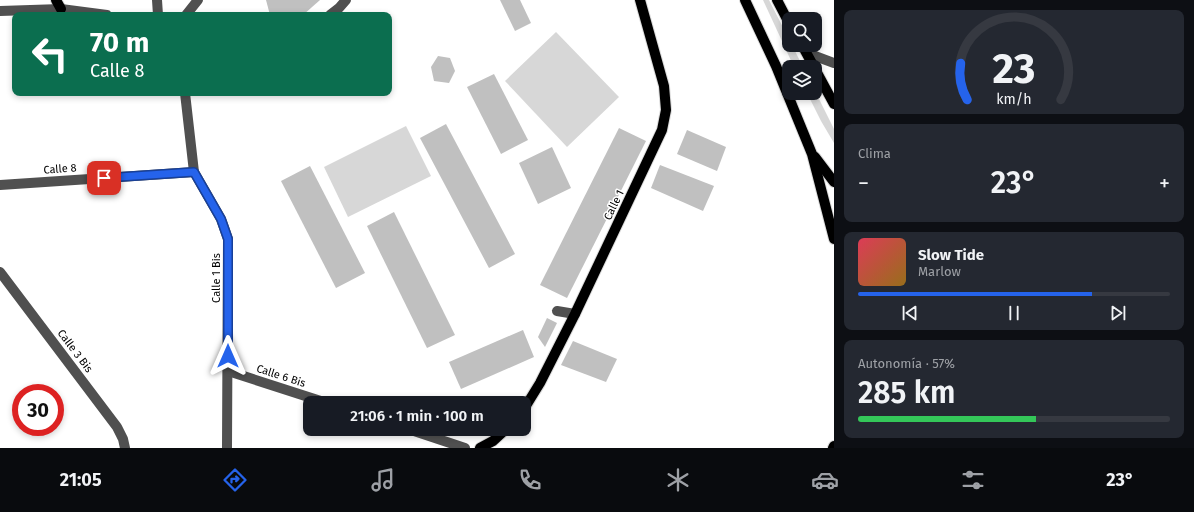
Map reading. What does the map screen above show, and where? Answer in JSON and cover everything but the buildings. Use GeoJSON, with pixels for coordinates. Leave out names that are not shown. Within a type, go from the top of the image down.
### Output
{"type":"FeatureCollection","features":[{"type":"Feature","properties":{"kind":"main road","name":"Calle 1"},"geometry":{"type":"LineString","coordinates":[[531,398],[575,314],[662,130],[666,110],[664,86],[640,0]]}},
{"type":"Feature","properties":{"kind":"main road"},"geometry":{"type":"LineString","coordinates":[[745,0],[776,66],[812,154],[834,239]]}},
{"type":"Feature","properties":{"kind":"main road"},"geometry":{"type":"LineString","coordinates":[[777,0],[783,12]]}},
{"type":"Feature","properties":{"kind":"main road"},"geometry":{"type":"LineString","coordinates":[[822,82],[834,104]]}},
{"type":"Feature","properties":{"kind":"main road"},"geometry":{"type":"LineString","coordinates":[[812,154],[834,182]]}},
{"type":"Feature","properties":{"kind":"main road"},"geometry":{"type":"LineString","coordinates":[[480,448],[493,441],[498,436]]}},
{"type":"Feature","properties":{"kind":"street"},"geometry":{"type":"LineString","coordinates":[[157,0],[158,12]]}},
{"type":"Feature","properties":{"kind":"street"},"geometry":{"type":"LineString","coordinates":[[188,12],[198,0]]}},
{"type":"Feature","properties":{"kind":"street"},"geometry":{"type":"LineString","coordinates":[[334,12],[346,0]]}},
{"type":"Feature","properties":{"kind":"street"},"geometry":{"type":"LineString","coordinates":[[0,11],[59,4],[94,12]]}},
{"type":"Feature","properties":{"kind":"street"},"geometry":{"type":"LineString","coordinates":[[810,52],[834,63]]}},
{"type":"Feature","properties":{"kind":"street","name":"Calle 1 Bis"},"geometry":{"type":"LineString","coordinates":[[185,96],[194,172],[221,219],[228,239],[227,448]]}},
{"type":"Feature","properties":{"kind":"street","name":"Calle 8"},"geometry":{"type":"LineString","coordinates":[[0,185],[194,172]]}},
{"type":"Feature","properties":{"kind":"street","name":"Calle 3 Bis"},"geometry":{"type":"LineString","coordinates":[[0,272],[117,427],[123,439],[125,448]]}},
{"type":"Feature","properties":{"kind":"street"},"geometry":{"type":"LineString","coordinates":[[557,311],[575,314]]}},
{"type":"Feature","properties":{"kind":"street","name":"Calle 6 Bis"},"geometry":{"type":"LineString","coordinates":[[228,371],[305,396]]}},
{"type":"Feature","properties":{"kind":"street"},"geometry":{"type":"LineString","coordinates":[[429,436],[464,448]]}},
{"type":"Feature","properties":{"kind":"shaded area"},"geometry":{"type":"Polygon","coordinates":[[[763,0],[769,0],[782,25],[782,41],[763,0]]]}},
{"type":"Feature","properties":{"kind":"shaded area"},"geometry":{"type":"Polygon","coordinates":[[[556,32],[619,97],[567,147],[505,81],[556,32]]]}},
{"type":"Feature","properties":{"kind":"shaded area"},"geometry":{"type":"Polygon","coordinates":[[[787,52],[796,52],[800,60],[791,60],[787,52]]]}},
{"type":"Feature","properties":{"kind":"shaded area"},"geometry":{"type":"Polygon","coordinates":[[[810,100],[820,100],[834,129],[834,143],[810,100]]]}},
{"type":"Feature","properties":{"kind":"shaded area"},"geometry":{"type":"Polygon","coordinates":[[[406,126],[431,176],[348,217],[324,167],[406,126]]]}},
{"type":"Feature","properties":{"kind":"route"},"geometry":{"type":"LineString","coordinates":[[104,178],[194,172],[221,219],[228,239],[228,356]]}}]}
